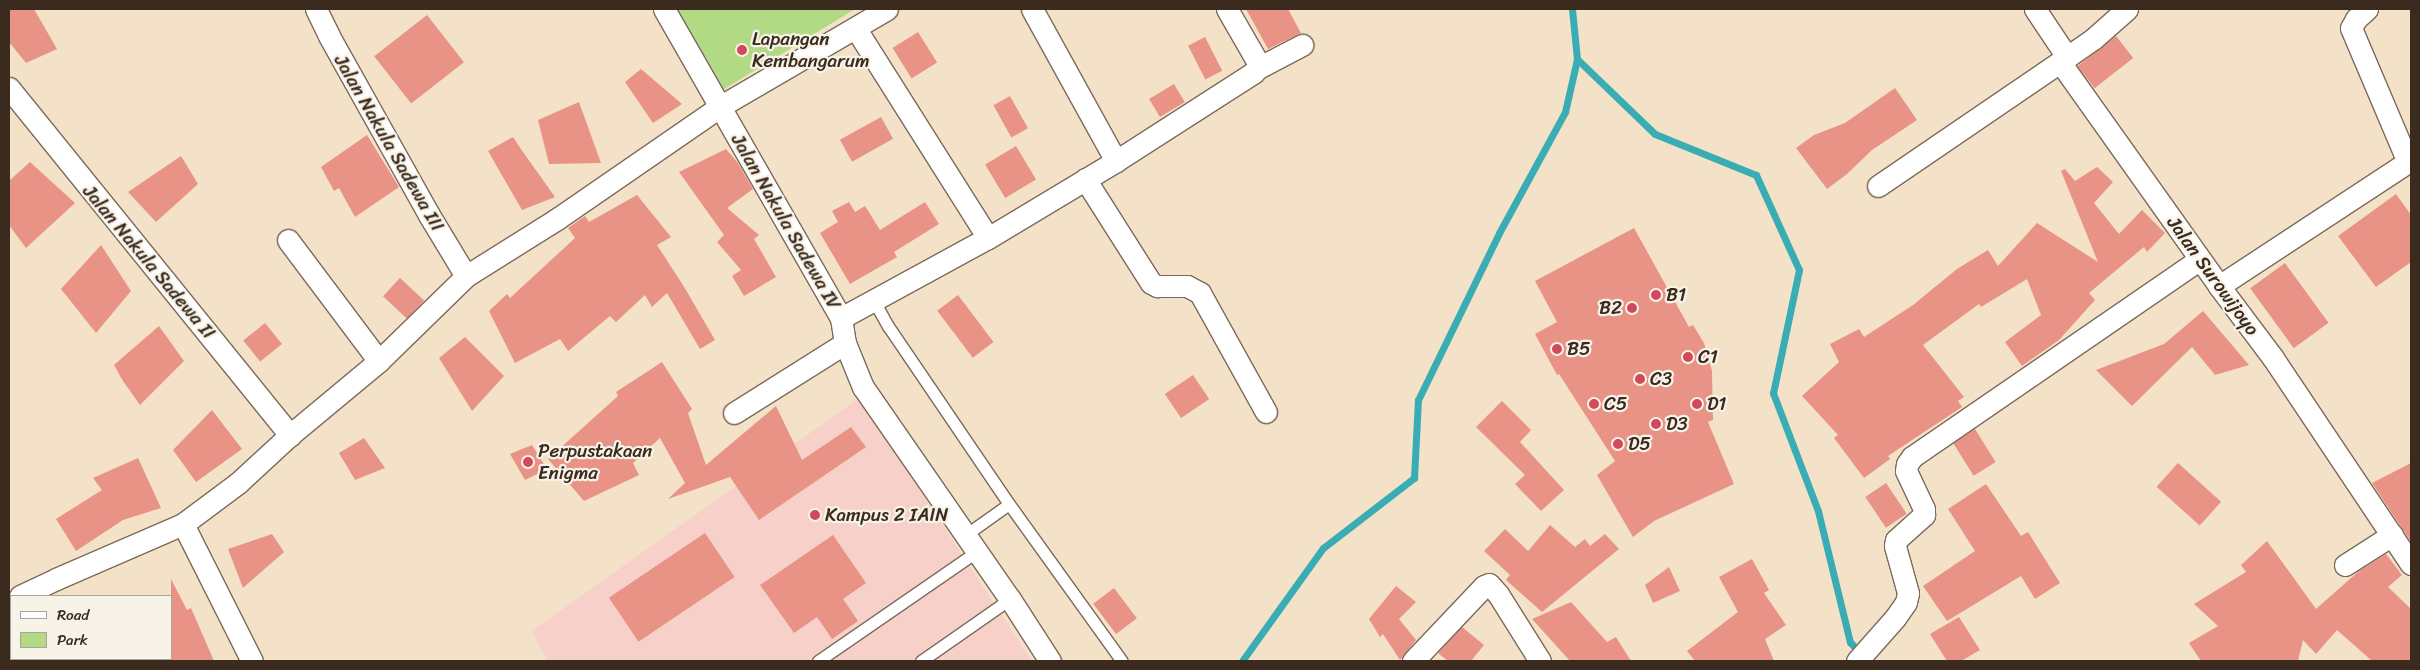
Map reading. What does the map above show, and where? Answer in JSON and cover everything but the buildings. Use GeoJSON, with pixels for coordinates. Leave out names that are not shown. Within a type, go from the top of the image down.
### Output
{"type":"FeatureCollection","features":[{"type":"Feature","properties":{"kind":"street","name":"Jalan Nakula Sadewa III"},"geometry":{"type":"LineString","coordinates":[[316,9],[328,36],[419,198],[466,276]]}},
{"type":"Feature","properties":{"kind":"street","name":"Jalan Nakula Sadewa IV"},"geometry":{"type":"LineString","coordinates":[[664,9],[841,318],[845,343],[863,387],[970,544],[1010,599],[1050,661]]}},
{"type":"Feature","properties":{"kind":"street"},"geometry":{"type":"LineString","coordinates":[[22,595],[56,578],[184,524],[238,483],[290,435],[379,361],[466,276],[557,219],[721,106],[887,9]]}},
{"type":"Feature","properties":{"kind":"street"},"geometry":{"type":"LineString","coordinates":[[1032,9],[1116,161]]}},
{"type":"Feature","properties":{"kind":"street"},"geometry":{"type":"LineString","coordinates":[[1227,9],[1258,68]]}},
{"type":"Feature","properties":{"kind":"street","name":"Jalan Surowijoyo"},"geometry":{"type":"LineString","coordinates":[[2035,9],[2064,60],[2200,259],[2273,358],[2411,564]]}},
{"type":"Feature","properties":{"kind":"street"},"geometry":{"type":"LineString","coordinates":[[1878,186],[2064,60],[2093,39],[2127,9]]}},
{"type":"Feature","properties":{"kind":"street"},"geometry":{"type":"LineString","coordinates":[[2219,286],[2410,162],[2351,28],[2366,9]]}},
{"type":"Feature","properties":{"kind":"street"},"geometry":{"type":"LineString","coordinates":[[856,28],[988,238]]}},
{"type":"Feature","properties":{"kind":"street"},"geometry":{"type":"LineString","coordinates":[[841,318],[988,238],[1116,161],[1258,68],[1302,45]]}},
{"type":"Feature","properties":{"kind":"street","name":"Jalan Nakula Sadewa II"},"geometry":{"type":"LineString","coordinates":[[9,88],[290,435]]}},
{"type":"Feature","properties":{"kind":"street"},"geometry":{"type":"LineString","coordinates":[[1085,179],[1151,283],[1157,286],[1187,286],[1200,293],[1266,412]]}},
{"type":"Feature","properties":{"kind":"street"},"geometry":{"type":"LineString","coordinates":[[288,240],[379,361]]}},
{"type":"Feature","properties":{"kind":"street"},"geometry":{"type":"LineString","coordinates":[[1857,661],[1895,618],[1906,602],[1908,593],[1895,546],[1900,534],[1924,515],[1924,509],[1906,471],[1912,457],[2200,259]]}},
{"type":"Feature","properties":{"kind":"street"},"geometry":{"type":"LineString","coordinates":[[734,413],[845,343]]}},
{"type":"Feature","properties":{"kind":"street"},"geometry":{"type":"LineString","coordinates":[[184,524],[252,661]]}},
{"type":"Feature","properties":{"kind":"street"},"geometry":{"type":"LineString","coordinates":[[2345,566],[2392,535]]}},
{"type":"Feature","properties":{"kind":"street"},"geometry":{"type":"LineString","coordinates":[[1414,661],[1484,586],[1490,584],[1540,661]]}},
{"type":"Feature","properties":{"kind":"lane"},"geometry":{"type":"LineString","coordinates":[[874,301],[888,326],[1009,504],[1122,661]]}},
{"type":"Feature","properties":{"kind":"lane"},"geometry":{"type":"LineString","coordinates":[[818,661],[970,544],[1009,504]]}},
{"type":"Feature","properties":{"kind":"lane"},"geometry":{"type":"LineString","coordinates":[[921,661],[1010,599]]}},
{"type":"Feature","properties":{"kind":"shaded area","name":"Kampus 2 IAIN"},"geometry":{"type":"Polygon","coordinates":[[[859,398],[1032,661],[547,661],[532,631],[859,398]]]}},
{"type":"Feature","properties":{"kind":"green space","name":"Lapangan Kembangarum"},"geometry":{"type":"Polygon","coordinates":[[[673,9],[855,9],[721,91],[673,9]]]}},
{"type":"Feature","properties":{"kind":"waterway"},"geometry":{"type":"LineString","coordinates":[[1572,9],[1577,59],[1655,134],[1756,175],[1799,270],[1773,393],[1818,511],[1850,642],[1861,654]]}},
{"type":"Feature","properties":{"kind":"waterway"},"geometry":{"type":"LineString","coordinates":[[1242,661],[1323,548],[1414,478],[1418,400],[1499,233],[1565,112],[1577,59]]}},
{"type":"Feature","properties":{"kind":"place","name":"Lapangan Kembangarum"},"geometry":{"type":"Point","coordinates":[742,50]}},
{"type":"Feature","properties":{"kind":"place","name":"B1"},"geometry":{"type":"Point","coordinates":[1656,295]}},
{"type":"Feature","properties":{"kind":"place","name":"B2"},"geometry":{"type":"Point","coordinates":[1632,308]}},
{"type":"Feature","properties":{"kind":"place","name":"B5"},"geometry":{"type":"Point","coordinates":[1557,349]}},
{"type":"Feature","properties":{"kind":"place","name":"C1"},"geometry":{"type":"Point","coordinates":[1688,357]}},
{"type":"Feature","properties":{"kind":"place","name":"C3"},"geometry":{"type":"Point","coordinates":[1640,379]}},
{"type":"Feature","properties":{"kind":"place","name":"C5"},"geometry":{"type":"Point","coordinates":[1594,404]}},
{"type":"Feature","properties":{"kind":"place","name":"D1"},"geometry":{"type":"Point","coordinates":[1697,404]}},
{"type":"Feature","properties":{"kind":"place","name":"D3"},"geometry":{"type":"Point","coordinates":[1656,424]}},
{"type":"Feature","properties":{"kind":"place","name":"D5"},"geometry":{"type":"Point","coordinates":[1618,444]}},
{"type":"Feature","properties":{"kind":"place","name":"Perpustakaan Enigma"},"geometry":{"type":"Point","coordinates":[528,462]}},
{"type":"Feature","properties":{"kind":"place","name":"Kampus 2 IAIN"},"geometry":{"type":"Point","coordinates":[815,515]}}]}
